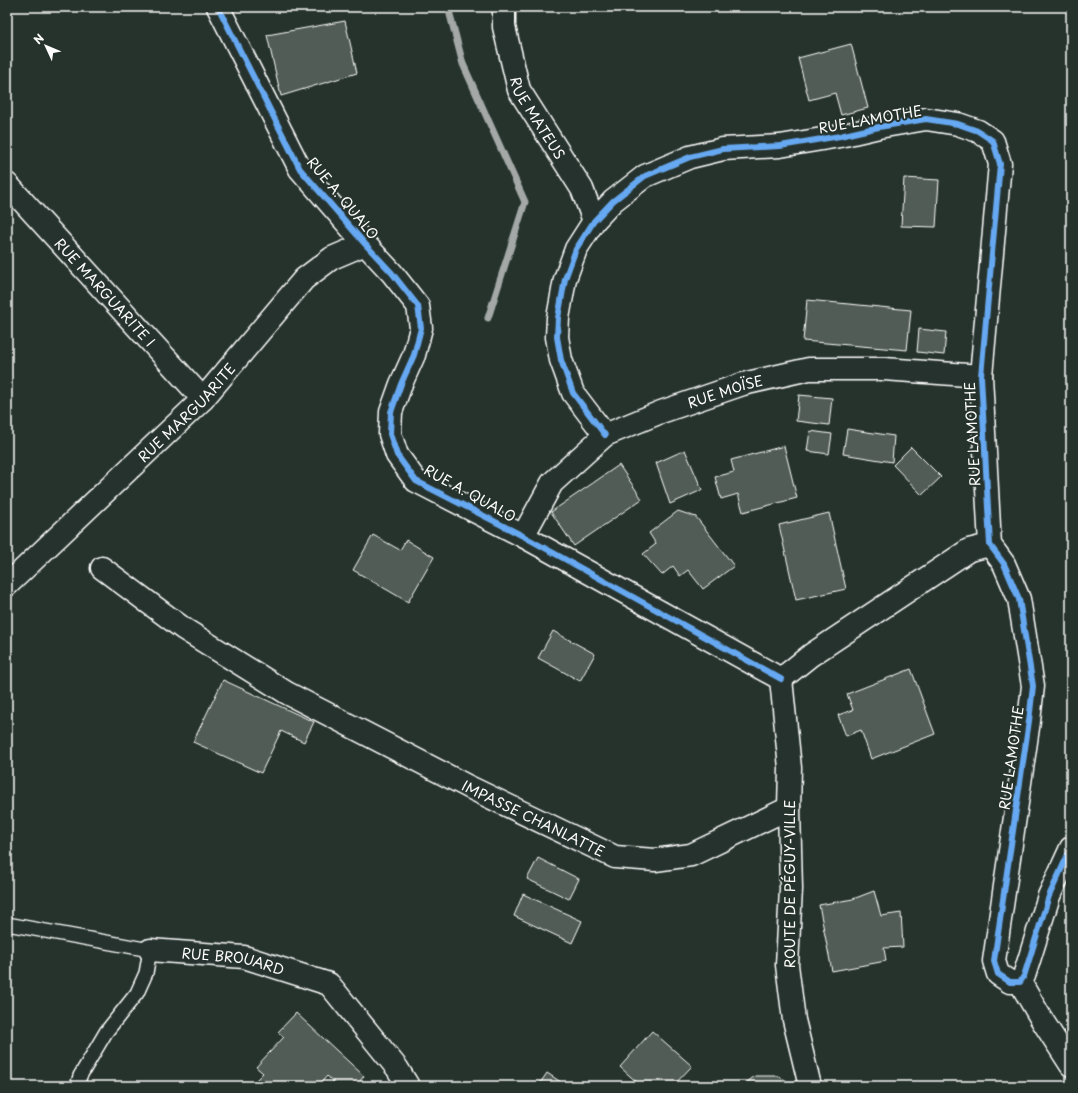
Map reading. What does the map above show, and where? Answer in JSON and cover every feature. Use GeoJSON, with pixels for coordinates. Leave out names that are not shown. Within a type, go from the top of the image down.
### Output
{"type":"FeatureCollection","features":[{"type":"Feature","properties":{"kind":"street","name":"RUE A. QUALO"},"geometry":{"type":"LineString","coordinates":[[218,7],[300,169],[392,273],[418,306],[421,328],[414,355],[401,384],[391,412],[390,434],[397,455],[416,481],[523,536],[781,679]]}},
{"type":"Feature","properties":{"kind":"street","name":"RUE MATEUS"},"geometry":{"type":"LineString","coordinates":[[504,7],[504,27],[519,90],[582,189],[594,220]]}},
{"type":"Feature","properties":{"kind":"street","name":"RUE LAMOTHE"},"geometry":{"type":"LineString","coordinates":[[605,435],[573,393],[561,360],[557,338],[558,318],[565,279],[576,248],[594,220],[613,201],[645,176],[690,157],[723,148],[780,146],[926,119],[958,124],[978,131],[993,141],[1000,164],[981,376],[990,545],[1004,564],[1019,599],[1033,686],[994,961],[998,974],[1010,982],[1020,982]]}},
{"type":"Feature","properties":{"kind":"street","name":"RUE MARGUARITE I"},"geometry":{"type":"LineString","coordinates":[[8,189],[203,399]]}},
{"type":"Feature","properties":{"kind":"street","name":"RUE MARGUARITE"},"geometry":{"type":"LineString","coordinates":[[7,585],[203,399],[304,279],[332,258],[365,244]]}},
{"type":"Feature","properties":{"kind":"street","name":"RUE MOÏSE"},"geometry":{"type":"LineString","coordinates":[[523,536],[552,483],[605,435],[661,412],[743,384],[809,369],[884,369],[981,376]]}},
{"type":"Feature","properties":{"kind":"street"},"geometry":{"type":"LineString","coordinates":[[781,679],[811,655],[970,550],[990,545]]}},
{"type":"Feature","properties":{"kind":"street","name":"IMPASSE CHANLATTE"},"geometry":{"type":"LineString","coordinates":[[102,568],[184,629],[287,693],[469,787],[615,857],[656,860],[691,855],[789,808]]}},
{"type":"Feature","properties":{"kind":"street","name":"ROUTE DE PÉGUY-VILLE"},"geometry":{"type":"LineString","coordinates":[[781,679],[790,768],[789,808],[791,889],[787,965],[794,1020],[810,1086]]}},
{"type":"Feature","properties":{"kind":"street"},"geometry":{"type":"LineString","coordinates":[[1071,848],[1049,896],[1024,976],[1020,982],[1071,1065]]}},
{"type":"Feature","properties":{"kind":"street","name":"RUE BROUARD"},"geometry":{"type":"LineString","coordinates":[[150,950],[244,957],[329,984],[397,1068],[408,1086]]}},
{"type":"Feature","properties":{"kind":"lane","name":"RUE BROUARD"},"geometry":{"type":"LineString","coordinates":[[7,924],[150,950]]}},
{"type":"Feature","properties":{"kind":"lane"},"geometry":{"type":"LineString","coordinates":[[77,1086],[80,1076],[106,1032],[137,993],[146,973],[150,950]]}},
{"type":"Feature","properties":{"kind":"building"},"geometry":{"type":"Polygon","coordinates":[[[345,21],[357,73],[281,96],[267,35],[345,21]]]}},
{"type":"Feature","properties":{"kind":"building"},"geometry":{"type":"Polygon","coordinates":[[[851,44],[868,108],[841,115],[835,93],[809,100],[798,58],[851,44]]]}},
{"type":"Feature","properties":{"kind":"building"},"geometry":{"type":"Polygon","coordinates":[[[904,178],[939,180],[936,227],[901,226],[904,178]]]}},
{"type":"Feature","properties":{"kind":"building"},"geometry":{"type":"Polygon","coordinates":[[[807,300],[911,310],[907,350],[803,341],[807,300]]]}},
{"type":"Feature","properties":{"kind":"building"},"geometry":{"type":"Polygon","coordinates":[[[919,329],[946,332],[944,355],[917,352],[919,329]]]}},
{"type":"Feature","properties":{"kind":"building"},"geometry":{"type":"Polygon","coordinates":[[[799,395],[832,398],[829,425],[796,421],[799,395]]]}},
{"type":"Feature","properties":{"kind":"building"},"geometry":{"type":"Polygon","coordinates":[[[847,429],[894,436],[892,462],[843,454],[847,429]]]}},
{"type":"Feature","properties":{"kind":"building"},"geometry":{"type":"Polygon","coordinates":[[[810,431],[832,434],[829,454],[807,451],[810,431]]]}},
{"type":"Feature","properties":{"kind":"building"},"geometry":{"type":"Polygon","coordinates":[[[784,446],[797,498],[743,512],[738,494],[721,499],[715,477],[734,472],[731,460],[784,446]]]}},
{"type":"Feature","properties":{"kind":"building"},"geometry":{"type":"Polygon","coordinates":[[[911,447],[941,477],[922,495],[893,465],[911,447]]]}},
{"type":"Feature","properties":{"kind":"building"},"geometry":{"type":"Polygon","coordinates":[[[685,450],[702,490],[670,504],[656,463],[685,450]]]}},
{"type":"Feature","properties":{"kind":"building"},"geometry":{"type":"Polygon","coordinates":[[[619,465],[642,499],[574,546],[551,512],[619,465]]]}},
{"type":"Feature","properties":{"kind":"building"},"geometry":{"type":"Polygon","coordinates":[[[678,511],[696,517],[734,566],[703,589],[688,570],[680,576],[673,566],[662,575],[643,554],[656,544],[649,533],[678,511]]]}},
{"type":"Feature","properties":{"kind":"building"},"geometry":{"type":"Polygon","coordinates":[[[829,513],[846,589],[796,600],[779,525],[829,513]]]}},
{"type":"Feature","properties":{"kind":"building"},"geometry":{"type":"Polygon","coordinates":[[[373,535],[400,550],[406,540],[434,557],[408,602],[353,570],[373,535]]]}},
{"type":"Feature","properties":{"kind":"building"},"geometry":{"type":"Polygon","coordinates":[[[553,631],[595,654],[580,681],[538,658],[553,631]]]}},
{"type":"Feature","properties":{"kind":"building"},"geometry":{"type":"Polygon","coordinates":[[[911,669],[935,734],[871,759],[861,730],[846,736],[838,715],[853,710],[847,694],[911,669]]]}},
{"type":"Feature","properties":{"kind":"building"},"geometry":{"type":"Polygon","coordinates":[[[223,680],[314,722],[304,742],[281,731],[261,773],[193,742],[223,680]]]}},
{"type":"Feature","properties":{"kind":"building"},"geometry":{"type":"Polygon","coordinates":[[[538,858],[579,879],[569,899],[527,879],[538,858]]]}},
{"type":"Feature","properties":{"kind":"building"},"geometry":{"type":"Polygon","coordinates":[[[874,891],[881,916],[901,913],[903,947],[884,948],[886,961],[832,971],[819,905],[853,899],[874,891]]]}},
{"type":"Feature","properties":{"kind":"building"},"geometry":{"type":"Polygon","coordinates":[[[523,894],[582,921],[572,943],[514,916],[523,894]]]}},
{"type":"Feature","properties":{"kind":"building"},"geometry":{"type":"Polygon","coordinates":[[[296,1013],[364,1076],[356,1086],[338,1086],[327,1076],[318,1086],[260,1086],[255,1081],[263,1073],[256,1067],[284,1037],[278,1032],[296,1013]]]}},
{"type":"Feature","properties":{"kind":"building"},"geometry":{"type":"Polygon","coordinates":[[[652,1031],[692,1066],[673,1086],[641,1086],[620,1067],[652,1031]]]}},
{"type":"Feature","properties":{"kind":"building"},"geometry":{"type":"Polygon","coordinates":[[[547,1073],[567,1086],[538,1086],[547,1073]]]}},
{"type":"Feature","properties":{"kind":"building"},"geometry":{"type":"Polygon","coordinates":[[[755,1076],[778,1076],[787,1081],[787,1086],[742,1086],[755,1076]]]}},
{"type":"Feature","properties":{"kind":"waterway"},"geometry":{"type":"LineString","coordinates":[[448,7],[463,64],[525,202],[488,318]]}},
{"type":"Feature","properties":{"kind":"cycle path"},"geometry":{"type":"LineString","coordinates":[[218,7],[300,169],[392,273],[418,306],[421,328],[414,355],[401,384],[391,412],[390,434],[397,455],[416,481],[523,536],[781,679]]}},
{"type":"Feature","properties":{"kind":"cycle path"},"geometry":{"type":"LineString","coordinates":[[605,435],[573,393],[561,360],[557,337],[558,318],[565,279],[576,249],[594,221],[613,201],[645,176],[690,157],[723,149],[780,146],[926,119],[958,124],[978,131],[993,141],[1000,164],[981,376],[990,545],[1004,564],[1019,599],[1033,686],[994,961],[998,974],[1010,982],[1020,982],[1024,976],[1049,896],[1071,848]]}}]}
